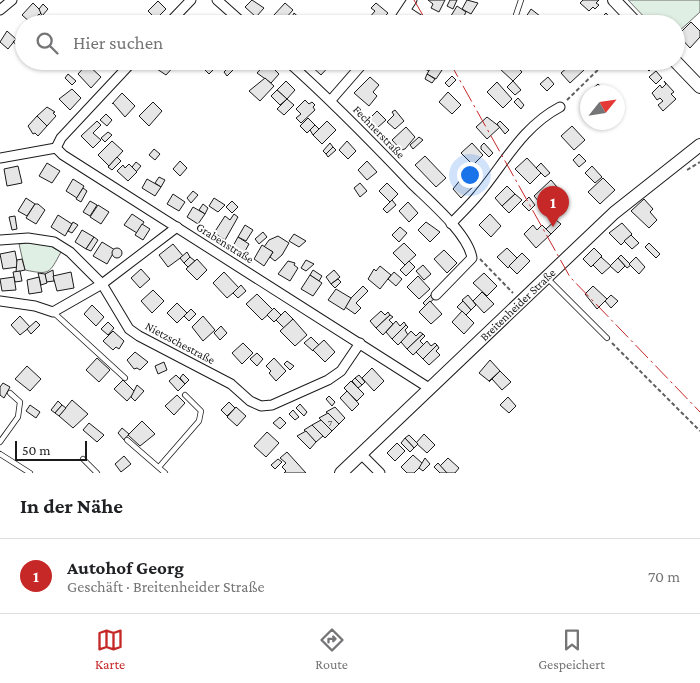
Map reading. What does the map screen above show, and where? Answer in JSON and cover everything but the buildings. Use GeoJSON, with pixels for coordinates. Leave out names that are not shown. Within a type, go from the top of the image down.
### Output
{"type":"FeatureCollection","features":[{"type":"Feature","properties":{"kind":"street"},"geometry":{"type":"LineString","coordinates":[[0,10],[12,0]]}},
{"type":"Feature","properties":{"kind":"street"},"geometry":{"type":"LineString","coordinates":[[177,15],[191,0]]}},
{"type":"Feature","properties":{"kind":"street"},"geometry":{"type":"LineString","coordinates":[[217,0],[234,15]]}},
{"type":"Feature","properties":{"kind":"street"},"geometry":{"type":"LineString","coordinates":[[614,0],[628,15]]}},
{"type":"Feature","properties":{"kind":"street"},"geometry":{"type":"LineString","coordinates":[[401,15],[408,4],[418,15]]}},
{"type":"Feature","properties":{"kind":"street"},"geometry":{"type":"LineString","coordinates":[[0,158],[56,148],[62,138],[125,70]]}},
{"type":"Feature","properties":{"kind":"street","name":"Fechnerstraße"},"geometry":{"type":"LineString","coordinates":[[297,70],[331,100],[451,224],[471,251],[472,258]]}},
{"type":"Feature","properties":{"kind":"street"},"geometry":{"type":"LineString","coordinates":[[331,100],[357,70]]}},
{"type":"Feature","properties":{"kind":"street"},"geometry":{"type":"LineString","coordinates":[[683,70],[700,87]]}},
{"type":"Feature","properties":{"kind":"street"},"geometry":{"type":"LineString","coordinates":[[451,224],[478,195],[515,144],[545,114],[560,107]]}},
{"type":"Feature","properties":{"kind":"street","name":"Breitenheider Straße"},"geometry":{"type":"LineString","coordinates":[[341,473],[614,213],[700,145]]}},
{"type":"Feature","properties":{"kind":"street","name":"Grabenstraße"},"geometry":{"type":"LineString","coordinates":[[56,148],[429,388]]}},
{"type":"Feature","properties":{"kind":"street"},"geometry":{"type":"LineString","coordinates":[[0,301],[35,306],[53,312],[102,284],[177,227]]}},
{"type":"Feature","properties":{"kind":"street","name":"Nietzschestraße"},"geometry":{"type":"LineString","coordinates":[[0,240],[28,238],[54,242],[70,252],[102,284],[129,329],[231,384],[250,401],[261,406],[272,405],[328,380],[341,371],[360,343]]}},
{"type":"Feature","properties":{"kind":"street"},"geometry":{"type":"LineString","coordinates":[[436,295],[472,258]]}},
{"type":"Feature","properties":{"kind":"street"},"geometry":{"type":"LineString","coordinates":[[361,454],[380,473]]}},
{"type":"Feature","properties":{"kind":"lane"},"geometry":{"type":"LineString","coordinates":[[516,15],[521,0]]}},
{"type":"Feature","properties":{"kind":"lane"},"geometry":{"type":"LineString","coordinates":[[547,278],[607,338]]}},
{"type":"Feature","properties":{"kind":"lane"},"geometry":{"type":"LineString","coordinates":[[53,312],[125,378]]}},
{"type":"Feature","properties":{"kind":"lane"},"geometry":{"type":"LineString","coordinates":[[0,442],[18,417],[20,402],[10,393]]}},
{"type":"Feature","properties":{"kind":"lane"},"geometry":{"type":"LineString","coordinates":[[159,467],[200,421],[201,411],[185,395]]}},
{"type":"Feature","properties":{"kind":"lane"},"geometry":{"type":"LineString","coordinates":[[127,440],[165,473]]}},
{"type":"Feature","properties":{"kind":"lane"},"geometry":{"type":"LineString","coordinates":[[0,454],[30,473]]}},
{"type":"Feature","properties":{"kind":"lane"},"geometry":{"type":"LineString","coordinates":[[83,460],[97,473]]}},
{"type":"Feature","properties":{"kind":"path"},"geometry":{"type":"LineString","coordinates":[[560,107],[598,70]]}},
{"type":"Feature","properties":{"kind":"path"},"geometry":{"type":"LineString","coordinates":[[472,258],[481,260],[522,302]]}},
{"type":"Feature","properties":{"kind":"path"},"geometry":{"type":"LineString","coordinates":[[607,338],[700,431]]}},
{"type":"Feature","properties":{"kind":"green space"},"geometry":{"type":"Polygon","coordinates":[[[628,0],[700,0],[700,12],[685,26],[685,15],[642,15],[628,0]]]}},
{"type":"Feature","properties":{"kind":"green space"},"geometry":{"type":"Polygon","coordinates":[[[34,242],[49,245],[61,252],[54,265],[48,271],[25,270],[19,244],[34,242]]]}},
{"type":"Feature","properties":{"kind":"power"},"geometry":{"type":"LineString","coordinates":[[414,0],[423,15]]}},
{"type":"Feature","properties":{"kind":"power"},"geometry":{"type":"LineString","coordinates":[[454,70],[570,277],[700,412]]}},
{"type":"Feature","properties":{"kind":"place","name":"Autohof Georg"},"geometry":{"type":"Point","coordinates":[553,227]}}]}
